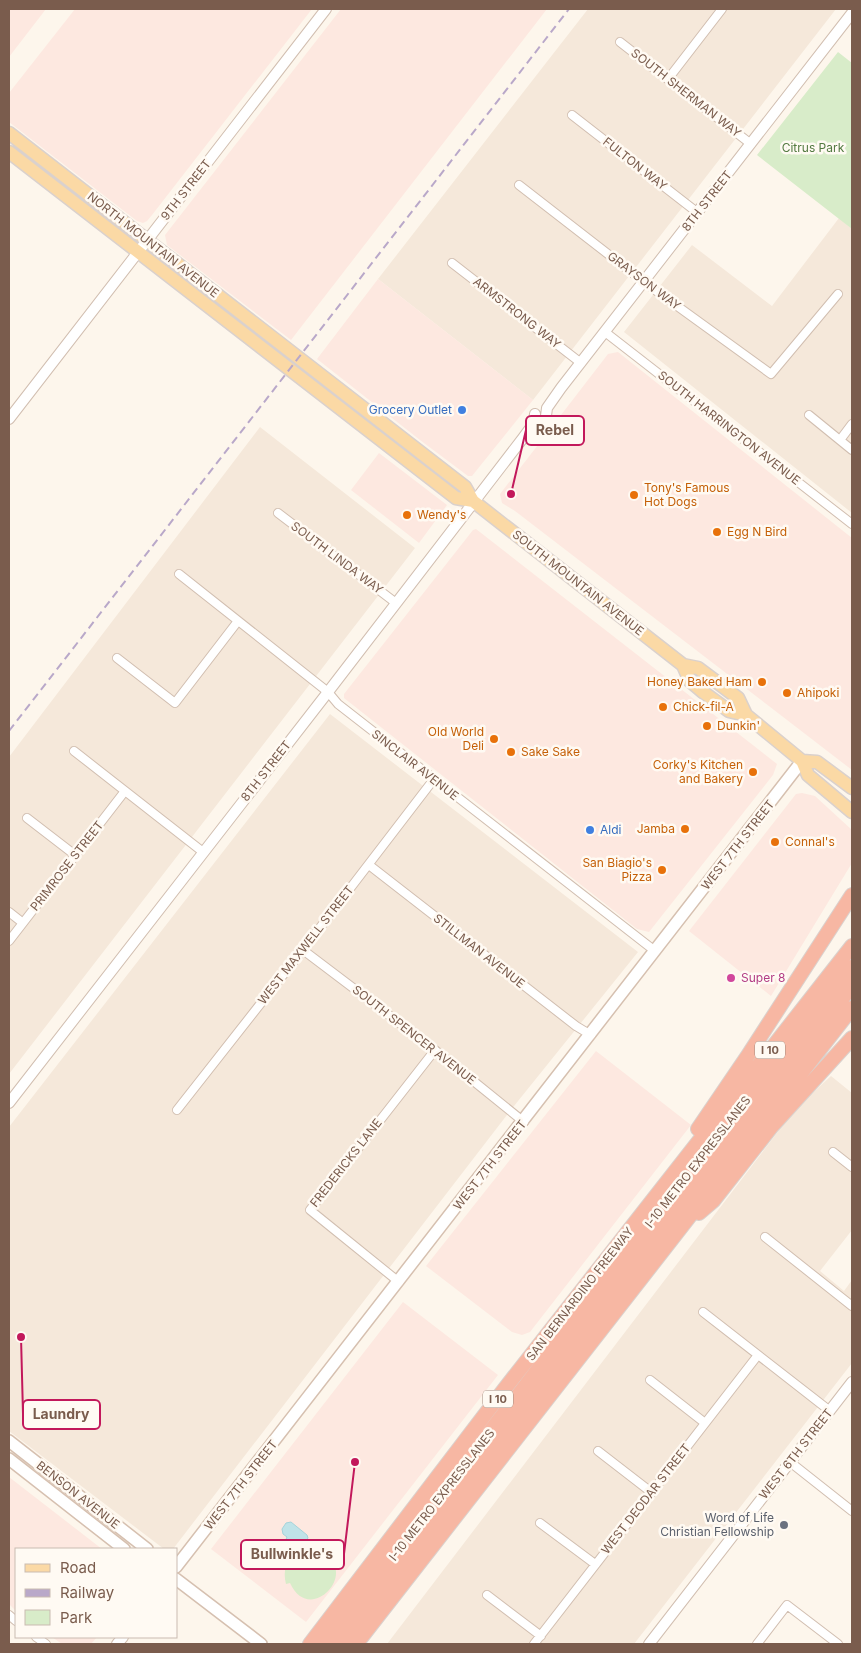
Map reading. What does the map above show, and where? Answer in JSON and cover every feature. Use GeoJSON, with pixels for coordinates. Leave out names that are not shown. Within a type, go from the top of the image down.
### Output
{"type":"FeatureCollection","features":[{"type":"Feature","properties":{"kind":"highway"},"geometry":{"type":"LineString","coordinates":[[688,1155],[699,1126],[742,1065],[852,894]]}},
{"type":"Feature","properties":{"kind":"highway","name":"SAN BERNARDINO FREEWAY"},"geometry":{"type":"LineString","coordinates":[[310,1644],[503,1391],[852,946]]}},
{"type":"Feature","properties":{"kind":"highway","name":"I-10 METRO EXPRESSLANES"},"geometry":{"type":"LineString","coordinates":[[326,1644],[745,1101],[852,967]]}},
{"type":"Feature","properties":{"kind":"highway","name":"I-10 METRO EXPRESSLANES"},"geometry":{"type":"LineString","coordinates":[[342,1644],[852,986]]}},
{"type":"Feature","properties":{"kind":"highway"},"geometry":{"type":"LineString","coordinates":[[356,1644],[852,1008]]}},
{"type":"Feature","properties":{"kind":"highway"},"geometry":{"type":"LineString","coordinates":[[745,1101],[790,1024]]}},
{"type":"Feature","properties":{"kind":"highway"},"geometry":{"type":"LineString","coordinates":[[677,1231],[713,1201],[772,1126],[852,1038]]}},
{"type":"Feature","properties":{"kind":"highway"},"geometry":{"type":"LineString","coordinates":[[746,1122],[798,1077]]}},
{"type":"Feature","properties":{"kind":"main road","name":"NORTH MOUNTAIN AVENUE"},"geometry":{"type":"LineString","coordinates":[[9,133],[298,357]]}},
{"type":"Feature","properties":{"kind":"main road"},"geometry":{"type":"LineString","coordinates":[[9,144],[44,171],[56,170]]}},
{"type":"Feature","properties":{"kind":"main road","name":"NORTH MOUNTAIN AVENUE"},"geometry":{"type":"LineString","coordinates":[[9,152],[288,370]]}},
{"type":"Feature","properties":{"kind":"main road"},"geometry":{"type":"LineString","coordinates":[[47,182],[59,180],[81,198],[98,202]]}},
{"type":"Feature","properties":{"kind":"main road"},"geometry":{"type":"LineString","coordinates":[[181,286],[207,297],[220,308],[231,305]]}},
{"type":"Feature","properties":{"kind":"main road"},"geometry":{"type":"LineString","coordinates":[[221,316],[231,315],[260,337],[282,345]]}},
{"type":"Feature","properties":{"kind":"main road","name":"SOUTH MOUNTAIN AVENUE"},"geometry":{"type":"LineString","coordinates":[[298,357],[465,487],[474,501],[683,665],[690,681],[729,711],[746,715],[802,761],[808,776],[852,812]]}},
{"type":"Feature","properties":{"kind":"main road","name":"SOUTH MOUNTAIN AVENUE"},"geometry":{"type":"LineString","coordinates":[[288,370],[456,498],[474,501]]}},
{"type":"Feature","properties":{"kind":"main road"},"geometry":{"type":"LineString","coordinates":[[308,385],[326,390],[380,432],[385,432],[389,428]]}},
{"type":"Feature","properties":{"kind":"main road"},"geometry":{"type":"LineString","coordinates":[[384,443],[394,442],[406,450],[426,457]]}},
{"type":"Feature","properties":{"kind":"main road","name":"SOUTH MOUNTAIN AVENUE"},"geometry":{"type":"LineString","coordinates":[[802,761],[818,762],[852,788]]}},
{"type":"Feature","properties":{"kind":"main road","name":"WEST 7TH STREET"},"geometry":{"type":"LineString","coordinates":[[178,1564],[524,1122],[802,761]]}},
{"type":"Feature","properties":{"kind":"main road","name":"BENSON AVENUE"},"geometry":{"type":"LineString","coordinates":[[9,1441],[146,1548]]}},
{"type":"Feature","properties":{"kind":"main road","name":"BENSON AVENUE"},"geometry":{"type":"LineString","coordinates":[[9,1460],[123,1548]]}},
{"type":"Feature","properties":{"kind":"main road"},"geometry":{"type":"LineString","coordinates":[[178,1581],[261,1644]]}},
{"type":"Feature","properties":{"kind":"street","name":"9TH STREET"},"geometry":{"type":"LineString","coordinates":[[9,419],[326,9]]}},
{"type":"Feature","properties":{"kind":"street"},"geometry":{"type":"LineString","coordinates":[[668,79],[720,9]]}},
{"type":"Feature","properties":{"kind":"street","name":"8TH STREET"},"geometry":{"type":"LineString","coordinates":[[9,1102],[523,438],[523,429],[554,390],[561,388],[852,13]]}},
{"type":"Feature","properties":{"kind":"street","name":"SOUTH SHERMAN WAY"},"geometry":{"type":"LineString","coordinates":[[620,42],[751,144]]}},
{"type":"Feature","properties":{"kind":"street","name":"FULTON WAY"},"geometry":{"type":"LineString","coordinates":[[572,115],[698,213]]}},
{"type":"Feature","properties":{"kind":"street","name":"GRAYSON WAY"},"geometry":{"type":"LineString","coordinates":[[519,185],[644,282],[771,374],[838,294]]}},
{"type":"Feature","properties":{"kind":"street","name":"ARMSTRONG WAY"},"geometry":{"type":"LineString","coordinates":[[452,263],[581,362]]}},
{"type":"Feature","properties":{"kind":"street","name":"SOUTH HARRINGTON AVENUE"},"geometry":{"type":"LineString","coordinates":[[605,332],[852,524]]}},
{"type":"Feature","properties":{"kind":"street","name":"8TH STREET"},"geometry":{"type":"LineString","coordinates":[[523,438],[531,436],[561,397],[561,388]]}},
{"type":"Feature","properties":{"kind":"street"},"geometry":{"type":"LineString","coordinates":[[809,416],[852,450]]}},
{"type":"Feature","properties":{"kind":"street"},"geometry":{"type":"LineString","coordinates":[[840,440],[852,424]]}},
{"type":"Feature","properties":{"kind":"street","name":"SOUTH LINDA WAY"},"geometry":{"type":"LineString","coordinates":[[278,513],[396,603]]}},
{"type":"Feature","properties":{"kind":"street","name":"SINCLAIR AVENUE"},"geometry":{"type":"LineString","coordinates":[[179,574],[328,692],[338,704],[656,951]]}},
{"type":"Feature","properties":{"kind":"street"},"geometry":{"type":"LineString","coordinates":[[118,658],[175,703],[238,621]]}},
{"type":"Feature","properties":{"kind":"street"},"geometry":{"type":"LineString","coordinates":[[74,751],[203,852]]}},
{"type":"Feature","properties":{"kind":"street","name":"WEST MAXWELL STREET"},"geometry":{"type":"LineString","coordinates":[[177,1110],[434,779]]}},
{"type":"Feature","properties":{"kind":"street","name":"PRIMROSE STREET"},"geometry":{"type":"LineString","coordinates":[[9,941],[125,791]]}},
{"type":"Feature","properties":{"kind":"street"},"geometry":{"type":"LineString","coordinates":[[27,818],[75,855]]}},
{"type":"Feature","properties":{"kind":"street","name":"STILLMAN AVENUE"},"geometry":{"type":"LineString","coordinates":[[369,865],[576,1026],[591,1035]]}},
{"type":"Feature","properties":{"kind":"street"},"geometry":{"type":"LineString","coordinates":[[9,912],[22,923]]}},
{"type":"Feature","properties":{"kind":"street","name":"SOUTH SPENCER AVENUE"},"geometry":{"type":"LineString","coordinates":[[303,950],[435,1050],[524,1122]]}},
{"type":"Feature","properties":{"kind":"street","name":"FREDERICKS LANE"},"geometry":{"type":"LineString","coordinates":[[399,1282],[310,1210],[435,1050]]}},
{"type":"Feature","properties":{"kind":"street"},"geometry":{"type":"LineString","coordinates":[[833,1152],[852,1167]]}},
{"type":"Feature","properties":{"kind":"street"},"geometry":{"type":"LineString","coordinates":[[765,1237],[852,1306]]}},
{"type":"Feature","properties":{"kind":"street"},"geometry":{"type":"LineString","coordinates":[[703,1312],[830,1411]]}},
{"type":"Feature","properties":{"kind":"street","name":"WEST DEODAR STREET"},"geometry":{"type":"LineString","coordinates":[[534,1644],[758,1355]]}},
{"type":"Feature","properties":{"kind":"street"},"geometry":{"type":"LineString","coordinates":[[650,1380],[705,1423]]}},
{"type":"Feature","properties":{"kind":"street","name":"WEST 6TH STREET"},"geometry":{"type":"LineString","coordinates":[[649,1644],[852,1382]]}},
{"type":"Feature","properties":{"kind":"street"},"geometry":{"type":"LineString","coordinates":[[598,1451],[651,1492]]}},
{"type":"Feature","properties":{"kind":"street"},"geometry":{"type":"LineString","coordinates":[[790,1462],[852,1511]]}},
{"type":"Feature","properties":{"kind":"street"},"geometry":{"type":"LineString","coordinates":[[540,1523],[595,1564]]}},
{"type":"Feature","properties":{"kind":"street"},"geometry":{"type":"LineString","coordinates":[[487,1595],[541,1636]]}},
{"type":"Feature","properties":{"kind":"street"},"geometry":{"type":"LineString","coordinates":[[756,1644],[787,1605],[838,1644]]}},
{"type":"Feature","properties":{"kind":"shaded area"},"geometry":{"type":"Polygon","coordinates":[[[9,9],[46,9],[9,57],[9,9]]]}},
{"type":"Feature","properties":{"kind":"shaded area"},"geometry":{"type":"Polygon","coordinates":[[[75,9],[312,9],[152,215],[143,223],[137,221],[9,122],[9,93],[75,9]]]}},
{"type":"Feature","properties":{"kind":"shaded area"},"geometry":{"type":"Polygon","coordinates":[[[341,9],[547,9],[291,340],[167,245],[165,235],[341,9]]]}},
{"type":"Feature","properties":{"kind":"shaded area"},"geometry":{"type":"Polygon","coordinates":[[[588,9],[836,9],[533,400],[378,279],[588,9]]]}},
{"type":"Feature","properties":{"kind":"shaded area"},"geometry":{"type":"Polygon","coordinates":[[[839,218],[852,229],[852,513],[624,332],[692,245],[772,306],[839,218]]]}},
{"type":"Feature","properties":{"kind":"shaded area"},"geometry":{"type":"Polygon","coordinates":[[[378,279],[533,400],[472,476],[468,476],[420,440],[317,359],[378,279]]]}},
{"type":"Feature","properties":{"kind":"shaded area"},"geometry":{"type":"Polygon","coordinates":[[[618,352],[852,538],[852,770],[515,511],[502,503],[500,494],[608,354],[618,352]]]}},
{"type":"Feature","properties":{"kind":"shaded area"},"geometry":{"type":"Polygon","coordinates":[[[260,427],[415,548],[9,1074],[9,757],[260,427]]]}},
{"type":"Feature","properties":{"kind":"shaded area"},"geometry":{"type":"Polygon","coordinates":[[[379,453],[447,505],[419,543],[351,490],[379,453]]]}},
{"type":"Feature","properties":{"kind":"shaded area"},"geometry":{"type":"Polygon","coordinates":[[[476,529],[777,764],[773,775],[649,932],[637,929],[344,698],[344,694],[473,530],[476,529]]]}},
{"type":"Feature","properties":{"kind":"shaded area"},"geometry":{"type":"Polygon","coordinates":[[[330,714],[638,952],[510,1111],[174,1548],[163,1548],[9,1431],[9,1127],[330,714]]]}},
{"type":"Feature","properties":{"kind":"shaded area"},"geometry":{"type":"Polygon","coordinates":[[[802,793],[815,796],[852,830],[852,863],[771,996],[689,931],[796,794],[802,793]]]}},
{"type":"Feature","properties":{"kind":"shaded area"},"geometry":{"type":"Polygon","coordinates":[[[596,1051],[691,1125],[530,1332],[522,1335],[512,1332],[426,1266],[596,1051]]]}},
{"type":"Feature","properties":{"kind":"shaded area"},"geometry":{"type":"Polygon","coordinates":[[[831,1076],[852,1093],[852,1230],[820,1271],[844,1291],[852,1280],[852,1363],[634,1644],[387,1644],[796,1108],[831,1076]]]}},
{"type":"Feature","properties":{"kind":"shaded area"},"geometry":{"type":"Polygon","coordinates":[[[403,1302],[498,1375],[306,1622],[211,1549],[403,1302]]]}},
{"type":"Feature","properties":{"kind":"shaded area"},"geometry":{"type":"Polygon","coordinates":[[[9,1477],[101,1548],[15,1548],[15,1610],[9,1604],[9,1477]]]}},
{"type":"Feature","properties":{"kind":"shaded area"},"geometry":{"type":"Polygon","coordinates":[[[53,1638],[96,1638],[91,1644],[62,1644],[53,1638]]]}},
{"type":"Feature","properties":{"kind":"green space","name":"Citrus Park"},"geometry":{"type":"Polygon","coordinates":[[[838,52],[852,63],[852,229],[757,155],[838,52]]]}},
{"type":"Feature","properties":{"kind":"green space"},"geometry":{"type":"Polygon","coordinates":[[[309,1546],[316,1546],[315,1551],[329,1558],[336,1568],[335,1579],[330,1590],[321,1597],[310,1599],[299,1595],[290,1583],[286,1584],[285,1577],[286,1565],[292,1556],[309,1546]]]}},
{"type":"Feature","properties":{"kind":"water"},"geometry":{"type":"Polygon","coordinates":[[[291,1522],[308,1538],[305,1542],[288,1548],[284,1544],[287,1537],[283,1534],[282,1529],[286,1523],[291,1522]]]}},
{"type":"Feature","properties":{"kind":"railway"},"geometry":{"type":"LineString","coordinates":[[9,731],[569,9]]}},
{"type":"Feature","properties":{"kind":"place","name":"Grocery Outlet"},"geometry":{"type":"Point","coordinates":[462,410]}},
{"type":"Feature","properties":{"kind":"place","name":"Rebel"},"geometry":{"type":"Point","coordinates":[511,494]}},
{"type":"Feature","properties":{"kind":"place","name":"Tony's Famous Hot Dogs"},"geometry":{"type":"Point","coordinates":[634,495]}},
{"type":"Feature","properties":{"kind":"place","name":"Wendy's"},"geometry":{"type":"Point","coordinates":[407,515]}},
{"type":"Feature","properties":{"kind":"place","name":"Egg N Bird"},"geometry":{"type":"Point","coordinates":[717,532]}},
{"type":"Feature","properties":{"kind":"place","name":"Honey Baked Ham"},"geometry":{"type":"Point","coordinates":[762,682]}},
{"type":"Feature","properties":{"kind":"place","name":"Ahipoki"},"geometry":{"type":"Point","coordinates":[787,693]}},
{"type":"Feature","properties":{"kind":"place","name":"Chick-fil-A"},"geometry":{"type":"Point","coordinates":[663,707]}},
{"type":"Feature","properties":{"kind":"place","name":"Dunkin'"},"geometry":{"type":"Point","coordinates":[707,726]}},
{"type":"Feature","properties":{"kind":"place","name":"Old World Deli"},"geometry":{"type":"Point","coordinates":[494,739]}},
{"type":"Feature","properties":{"kind":"place","name":"Sake Sake"},"geometry":{"type":"Point","coordinates":[511,752]}},
{"type":"Feature","properties":{"kind":"place","name":"Corky's Kitchen and Bakery"},"geometry":{"type":"Point","coordinates":[753,772]}},
{"type":"Feature","properties":{"kind":"place","name":"Jamba"},"geometry":{"type":"Point","coordinates":[685,829]}},
{"type":"Feature","properties":{"kind":"place","name":"Aldi"},"geometry":{"type":"Point","coordinates":[590,830]}},
{"type":"Feature","properties":{"kind":"place","name":"Connal's"},"geometry":{"type":"Point","coordinates":[775,842]}},
{"type":"Feature","properties":{"kind":"place","name":"San Biagio's Pizza"},"geometry":{"type":"Point","coordinates":[662,870]}},
{"type":"Feature","properties":{"kind":"place","name":"Super 8"},"geometry":{"type":"Point","coordinates":[731,978]}},
{"type":"Feature","properties":{"kind":"place","name":"Laundry"},"geometry":{"type":"Point","coordinates":[21,1337]}},
{"type":"Feature","properties":{"kind":"place","name":"Bullwinkle's"},"geometry":{"type":"Point","coordinates":[355,1462]}},
{"type":"Feature","properties":{"kind":"place","name":"Word of Life Christian Fellowship"},"geometry":{"type":"Point","coordinates":[784,1525]}}]}
